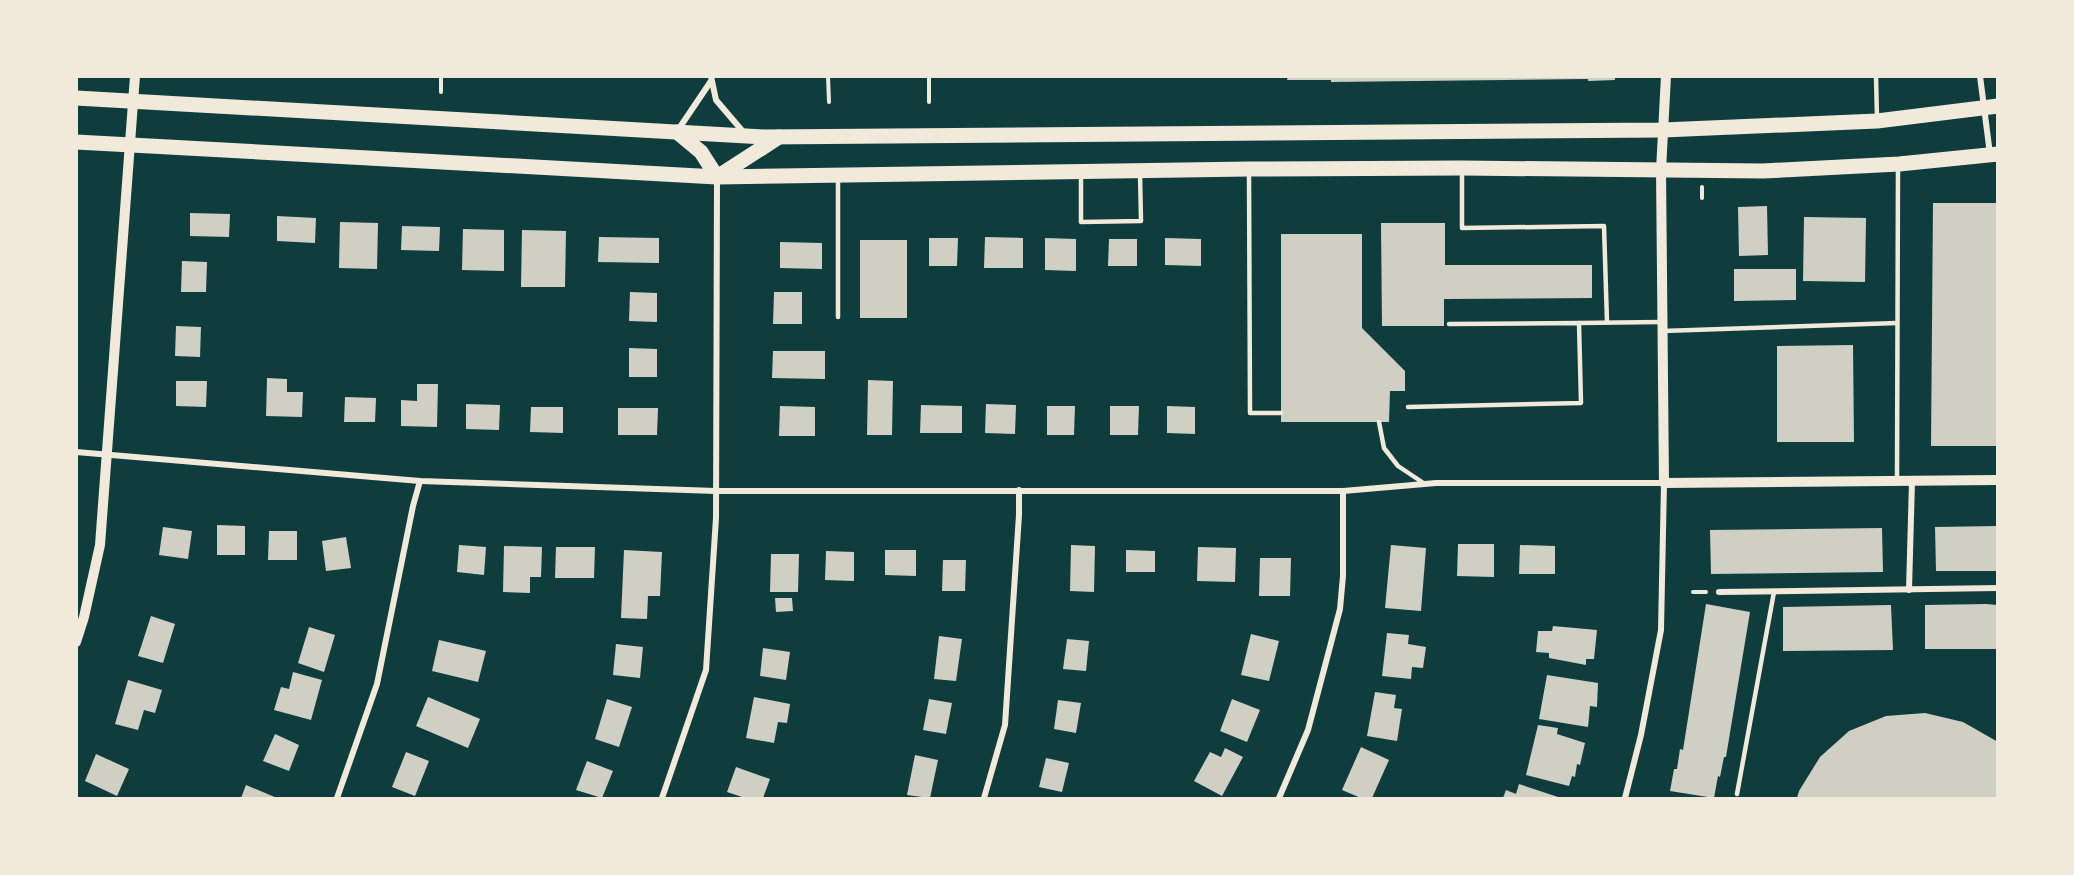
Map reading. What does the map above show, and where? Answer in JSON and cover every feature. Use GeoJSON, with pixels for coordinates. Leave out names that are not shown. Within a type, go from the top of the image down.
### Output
{"type":"FeatureCollection","features":[{"type":"Feature","properties":{"kind":"main road"},"geometry":{"type":"LineString","coordinates":[[76,98],[778,137],[1663,130],[1877,121],[1991,107]]}},
{"type":"Feature","properties":{"kind":"main road"},"geometry":{"type":"LineString","coordinates":[[677,132],[701,152],[717,177]]}},
{"type":"Feature","properties":{"kind":"main road"},"geometry":{"type":"LineString","coordinates":[[717,177],[778,137]]}},
{"type":"Feature","properties":{"kind":"main road"},"geometry":{"type":"LineString","coordinates":[[76,142],[717,177],[1249,169],[1462,168],[1763,171],[1899,164],[1994,154]]}},
{"type":"Feature","properties":{"kind":"street"},"geometry":{"type":"LineString","coordinates":[[76,642],[100,545],[135,76]]}},
{"type":"Feature","properties":{"kind":"street"},"geometry":{"type":"LineString","coordinates":[[1625,798],[1641,735],[1661,630],[1664,483],[1661,170],[1666,76]]}},
{"type":"Feature","properties":{"kind":"street"},"geometry":{"type":"LineString","coordinates":[[1980,76],[1991,107],[1994,154]]}},
{"type":"Feature","properties":{"kind":"street"},"geometry":{"type":"LineString","coordinates":[[677,132],[711,79]]}},
{"type":"Feature","properties":{"kind":"street"},"geometry":{"type":"LineString","coordinates":[[711,79],[716,100],[746,135]]}},
{"type":"Feature","properties":{"kind":"street"},"geometry":{"type":"LineString","coordinates":[[662,798],[706,670],[716,491],[717,177]]}},
{"type":"Feature","properties":{"kind":"street"},"geometry":{"type":"LineString","coordinates":[[76,452],[420,481],[716,491],[1343,491],[1425,484],[1998,480]]}},
{"type":"Feature","properties":{"kind":"street"},"geometry":{"type":"LineString","coordinates":[[337,798],[377,684],[420,481]]}},
{"type":"Feature","properties":{"kind":"street"},"geometry":{"type":"LineString","coordinates":[[1909,590],[1912,481]]}},
{"type":"Feature","properties":{"kind":"street"},"geometry":{"type":"LineString","coordinates":[[984,798],[1005,725],[1019,490]]}},
{"type":"Feature","properties":{"kind":"street"},"geometry":{"type":"LineString","coordinates":[[1279,798],[1308,730],[1340,609],[1343,576],[1343,491]]}},
{"type":"Feature","properties":{"kind":"street"},"geometry":{"type":"LineString","coordinates":[[1719,592],[1998,588]]}},
{"type":"Feature","properties":{"kind":"lane"},"geometry":{"type":"LineString","coordinates":[[1876,76],[1877,121]]}},
{"type":"Feature","properties":{"kind":"lane"},"geometry":{"type":"LineString","coordinates":[[1897,481],[1899,164]]}},
{"type":"Feature","properties":{"kind":"lane"},"geometry":{"type":"LineString","coordinates":[[1462,168],[1462,228],[1604,226],[1607,322]]}},
{"type":"Feature","properties":{"kind":"lane"},"geometry":{"type":"LineString","coordinates":[[1249,169],[1250,413],[1281,413]]}},
{"type":"Feature","properties":{"kind":"lane"},"geometry":{"type":"LineString","coordinates":[[1081,172],[1081,222],[1141,221],[1140,171]]}},
{"type":"Feature","properties":{"kind":"lane"},"geometry":{"type":"LineString","coordinates":[[838,176],[838,317]]}},
{"type":"Feature","properties":{"kind":"lane"},"geometry":{"type":"LineString","coordinates":[[1408,407],[1581,403],[1580,322]]}},
{"type":"Feature","properties":{"kind":"lane"},"geometry":{"type":"LineString","coordinates":[[1449,324],[1607,322],[1662,326],[1897,323]]}},
{"type":"Feature","properties":{"kind":"lane"},"geometry":{"type":"LineString","coordinates":[[1379,422],[1384,448],[1398,466],[1425,484]]}},
{"type":"Feature","properties":{"kind":"lane"},"geometry":{"type":"LineString","coordinates":[[1737,794],[1774,592]]}},
{"type":"Feature","properties":{"kind":"path"},"geometry":{"type":"LineString","coordinates":[[441,76],[441,92]]}},
{"type":"Feature","properties":{"kind":"path"},"geometry":{"type":"LineString","coordinates":[[828,76],[829,102]]}},
{"type":"Feature","properties":{"kind":"path"},"geometry":{"type":"LineString","coordinates":[[929,76],[929,102]]}},
{"type":"Feature","properties":{"kind":"building"},"geometry":{"type":"Polygon","coordinates":[[[1288,76],[1615,76],[1615,80],[1331,82],[1331,80],[1287,80],[1288,76]]]}},
{"type":"Feature","properties":{"kind":"building"},"geometry":{"type":"Polygon","coordinates":[[[1933,203],[1998,203],[1998,446],[1931,446],[1933,203]]]}},
{"type":"Feature","properties":{"kind":"building"},"geometry":{"type":"Polygon","coordinates":[[[1767,206],[1768,255],[1739,256],[1738,207],[1767,206]]]}},
{"type":"Feature","properties":{"kind":"building"},"geometry":{"type":"Polygon","coordinates":[[[190,213],[230,214],[229,237],[190,236],[190,213]]]}},
{"type":"Feature","properties":{"kind":"building"},"geometry":{"type":"Polygon","coordinates":[[[277,216],[316,218],[315,243],[277,241],[277,216]]]}},
{"type":"Feature","properties":{"kind":"building"},"geometry":{"type":"Polygon","coordinates":[[[1804,217],[1866,218],[1865,282],[1803,281],[1804,217]]]}},
{"type":"Feature","properties":{"kind":"building"},"geometry":{"type":"Polygon","coordinates":[[[340,222],[378,223],[377,269],[339,268],[340,222]]]}},
{"type":"Feature","properties":{"kind":"building"},"geometry":{"type":"Polygon","coordinates":[[[1381,223],[1445,223],[1445,265],[1592,265],[1592,298],[1444,299],[1444,326],[1382,326],[1381,223]]]}},
{"type":"Feature","properties":{"kind":"building"},"geometry":{"type":"Polygon","coordinates":[[[402,226],[440,227],[439,251],[401,250],[402,226]]]}},
{"type":"Feature","properties":{"kind":"building"},"geometry":{"type":"Polygon","coordinates":[[[463,229],[504,230],[504,271],[462,270],[463,229]]]}},
{"type":"Feature","properties":{"kind":"building"},"geometry":{"type":"Polygon","coordinates":[[[522,230],[566,231],[565,287],[521,287],[522,230]]]}},
{"type":"Feature","properties":{"kind":"building"},"geometry":{"type":"Polygon","coordinates":[[[1281,234],[1362,234],[1362,328],[1405,371],[1405,391],[1390,391],[1389,422],[1281,422],[1281,234]]]}},
{"type":"Feature","properties":{"kind":"building"},"geometry":{"type":"Polygon","coordinates":[[[599,237],[659,238],[659,263],[598,262],[599,237]]]}},
{"type":"Feature","properties":{"kind":"building"},"geometry":{"type":"Polygon","coordinates":[[[985,237],[1023,238],[1023,268],[984,268],[985,237]]]}},
{"type":"Feature","properties":{"kind":"building"},"geometry":{"type":"Polygon","coordinates":[[[929,238],[958,238],[957,266],[929,266],[929,238]]]}},
{"type":"Feature","properties":{"kind":"building"},"geometry":{"type":"Polygon","coordinates":[[[1045,238],[1076,239],[1076,271],[1045,270],[1045,238]]]}},
{"type":"Feature","properties":{"kind":"building"},"geometry":{"type":"Polygon","coordinates":[[[1165,238],[1201,239],[1201,266],[1165,265],[1165,238]]]}},
{"type":"Feature","properties":{"kind":"building"},"geometry":{"type":"Polygon","coordinates":[[[1109,239],[1137,239],[1137,266],[1108,266],[1109,239]]]}},
{"type":"Feature","properties":{"kind":"building"},"geometry":{"type":"Polygon","coordinates":[[[860,240],[907,240],[907,318],[860,318],[860,240]]]}},
{"type":"Feature","properties":{"kind":"building"},"geometry":{"type":"Polygon","coordinates":[[[780,242],[822,243],[822,269],[780,268],[780,242]]]}},
{"type":"Feature","properties":{"kind":"building"},"geometry":{"type":"Polygon","coordinates":[[[182,261],[207,262],[206,292],[181,292],[182,261]]]}},
{"type":"Feature","properties":{"kind":"building"},"geometry":{"type":"Polygon","coordinates":[[[1734,269],[1796,269],[1796,300],[1734,301],[1734,269]]]}},
{"type":"Feature","properties":{"kind":"building"},"geometry":{"type":"Polygon","coordinates":[[[630,292],[657,293],[657,322],[629,321],[630,292]]]}},
{"type":"Feature","properties":{"kind":"building"},"geometry":{"type":"Polygon","coordinates":[[[774,292],[802,292],[802,324],[773,324],[774,292]]]}},
{"type":"Feature","properties":{"kind":"building"},"geometry":{"type":"Polygon","coordinates":[[[176,326],[201,327],[200,357],[175,356],[176,326]]]}},
{"type":"Feature","properties":{"kind":"building"},"geometry":{"type":"Polygon","coordinates":[[[1853,345],[1854,442],[1777,442],[1777,346],[1853,345]]]}},
{"type":"Feature","properties":{"kind":"building"},"geometry":{"type":"Polygon","coordinates":[[[629,348],[657,349],[657,377],[629,377],[629,348]]]}},
{"type":"Feature","properties":{"kind":"building"},"geometry":{"type":"Polygon","coordinates":[[[773,351],[825,351],[825,379],[772,378],[773,351]]]}},
{"type":"Feature","properties":{"kind":"building"},"geometry":{"type":"Polygon","coordinates":[[[267,378],[287,379],[287,392],[303,392],[302,417],[266,416],[267,378]]]}},
{"type":"Feature","properties":{"kind":"building"},"geometry":{"type":"Polygon","coordinates":[[[868,380],[893,381],[892,435],[867,435],[868,380]]]}},
{"type":"Feature","properties":{"kind":"building"},"geometry":{"type":"Polygon","coordinates":[[[176,381],[207,381],[206,407],[176,406],[176,381]]]}},
{"type":"Feature","properties":{"kind":"building"},"geometry":{"type":"Polygon","coordinates":[[[417,384],[438,384],[437,427],[401,426],[401,400],[417,401],[417,384]]]}},
{"type":"Feature","properties":{"kind":"building"},"geometry":{"type":"Polygon","coordinates":[[[345,397],[376,398],[375,422],[344,422],[345,397]]]}},
{"type":"Feature","properties":{"kind":"building"},"geometry":{"type":"Polygon","coordinates":[[[466,404],[500,405],[499,430],[466,429],[466,404]]]}},
{"type":"Feature","properties":{"kind":"building"},"geometry":{"type":"Polygon","coordinates":[[[986,404],[1016,405],[1015,434],[985,433],[986,404]]]}},
{"type":"Feature","properties":{"kind":"building"},"geometry":{"type":"Polygon","coordinates":[[[921,405],[962,406],[962,433],[920,433],[921,405]]]}},
{"type":"Feature","properties":{"kind":"building"},"geometry":{"type":"Polygon","coordinates":[[[780,406],[815,407],[815,436],[779,436],[780,406]]]}},
{"type":"Feature","properties":{"kind":"building"},"geometry":{"type":"Polygon","coordinates":[[[1047,406],[1075,406],[1074,435],[1047,435],[1047,406]]]}},
{"type":"Feature","properties":{"kind":"building"},"geometry":{"type":"Polygon","coordinates":[[[1110,406],[1139,406],[1138,435],[1110,435],[1110,406]]]}},
{"type":"Feature","properties":{"kind":"building"},"geometry":{"type":"Polygon","coordinates":[[[1167,406],[1195,407],[1195,434],[1167,433],[1167,406]]]}},
{"type":"Feature","properties":{"kind":"building"},"geometry":{"type":"Polygon","coordinates":[[[531,407],[563,407],[563,433],[530,432],[531,407]]]}},
{"type":"Feature","properties":{"kind":"building"},"geometry":{"type":"Polygon","coordinates":[[[618,408],[658,408],[657,435],[618,435],[618,408]]]}},
{"type":"Feature","properties":{"kind":"building"},"geometry":{"type":"Polygon","coordinates":[[[217,525],[245,526],[245,555],[217,555],[217,525]]]}},
{"type":"Feature","properties":{"kind":"building"},"geometry":{"type":"Polygon","coordinates":[[[1998,526],[1998,571],[1936,571],[1935,527],[1998,526]]]}},
{"type":"Feature","properties":{"kind":"building"},"geometry":{"type":"Polygon","coordinates":[[[163,527],[192,531],[188,559],[159,555],[163,527]]]}},
{"type":"Feature","properties":{"kind":"building"},"geometry":{"type":"Polygon","coordinates":[[[1882,528],[1883,572],[1711,574],[1710,530],[1882,528]]]}},
{"type":"Feature","properties":{"kind":"building"},"geometry":{"type":"Polygon","coordinates":[[[269,531],[297,531],[297,560],[268,560],[269,531]]]}},
{"type":"Feature","properties":{"kind":"building"},"geometry":{"type":"Polygon","coordinates":[[[346,537],[351,568],[326,571],[322,541],[346,537]]]}},
{"type":"Feature","properties":{"kind":"building"},"geometry":{"type":"Polygon","coordinates":[[[1458,544],[1494,544],[1494,577],[1457,576],[1458,544]]]}},
{"type":"Feature","properties":{"kind":"building"},"geometry":{"type":"Polygon","coordinates":[[[459,545],[486,547],[484,575],[457,572],[459,545]]]}},
{"type":"Feature","properties":{"kind":"building"},"geometry":{"type":"Polygon","coordinates":[[[1071,545],[1095,546],[1094,592],[1070,591],[1071,545]]]}},
{"type":"Feature","properties":{"kind":"building"},"geometry":{"type":"Polygon","coordinates":[[[1391,545],[1426,548],[1421,611],[1385,608],[1391,545]]]}},
{"type":"Feature","properties":{"kind":"building"},"geometry":{"type":"Polygon","coordinates":[[[1520,545],[1555,546],[1555,574],[1519,574],[1520,545]]]}},
{"type":"Feature","properties":{"kind":"building"},"geometry":{"type":"Polygon","coordinates":[[[504,546],[542,547],[541,577],[530,577],[530,593],[503,592],[504,546]]]}},
{"type":"Feature","properties":{"kind":"building"},"geometry":{"type":"Polygon","coordinates":[[[556,547],[595,547],[594,578],[555,578],[556,547]]]}},
{"type":"Feature","properties":{"kind":"building"},"geometry":{"type":"Polygon","coordinates":[[[1198,547],[1236,548],[1235,582],[1197,581],[1198,547]]]}},
{"type":"Feature","properties":{"kind":"building"},"geometry":{"type":"Polygon","coordinates":[[[624,550],[662,552],[660,596],[648,596],[647,619],[621,618],[624,550]]]}},
{"type":"Feature","properties":{"kind":"building"},"geometry":{"type":"Polygon","coordinates":[[[885,550],[916,550],[916,576],[885,575],[885,550]]]}},
{"type":"Feature","properties":{"kind":"building"},"geometry":{"type":"Polygon","coordinates":[[[1126,550],[1155,551],[1155,572],[1126,572],[1126,550]]]}},
{"type":"Feature","properties":{"kind":"building"},"geometry":{"type":"Polygon","coordinates":[[[826,551],[854,552],[854,581],[825,580],[826,551]]]}},
{"type":"Feature","properties":{"kind":"building"},"geometry":{"type":"Polygon","coordinates":[[[771,554],[799,554],[798,592],[770,592],[771,554]]]}},
{"type":"Feature","properties":{"kind":"building"},"geometry":{"type":"Polygon","coordinates":[[[1260,558],[1291,558],[1290,596],[1259,596],[1260,558]]]}},
{"type":"Feature","properties":{"kind":"building"},"geometry":{"type":"Polygon","coordinates":[[[943,560],[966,560],[965,591],[942,591],[943,560]]]}},
{"type":"Feature","properties":{"kind":"building"},"geometry":{"type":"Polygon","coordinates":[[[775,598],[792,598],[793,611],[776,612],[775,598]]]}},
{"type":"Feature","properties":{"kind":"building"},"geometry":{"type":"Polygon","coordinates":[[[1706,604],[1750,612],[1726,757],[1724,757],[1720,777],[1718,776],[1714,798],[1670,791],[1680,749],[1683,750],[1706,604]]]}},
{"type":"Feature","properties":{"kind":"building"},"geometry":{"type":"Polygon","coordinates":[[[1891,605],[1893,650],[1783,651],[1783,607],[1891,605]]]}},
{"type":"Feature","properties":{"kind":"building"},"geometry":{"type":"Polygon","coordinates":[[[1925,605],[1998,605],[1998,649],[1925,649],[1925,605]]]}},
{"type":"Feature","properties":{"kind":"building"},"geometry":{"type":"Polygon","coordinates":[[[151,616],[175,624],[163,663],[138,656],[151,616]]]}},
{"type":"Feature","properties":{"kind":"building"},"geometry":{"type":"Polygon","coordinates":[[[1553,626],[1597,630],[1594,659],[1586,659],[1586,665],[1549,658],[1549,653],[1536,652],[1538,631],[1552,631],[1553,626]]]}},
{"type":"Feature","properties":{"kind":"building"},"geometry":{"type":"Polygon","coordinates":[[[309,627],[335,635],[324,672],[298,663],[309,627]]]}},
{"type":"Feature","properties":{"kind":"building"},"geometry":{"type":"Polygon","coordinates":[[[1387,633],[1409,635],[1408,644],[1426,647],[1423,668],[1412,667],[1411,679],[1382,676],[1387,633]]]}},
{"type":"Feature","properties":{"kind":"building"},"geometry":{"type":"Polygon","coordinates":[[[1251,634],[1279,641],[1269,681],[1241,675],[1251,634]]]}},
{"type":"Feature","properties":{"kind":"building"},"geometry":{"type":"Polygon","coordinates":[[[939,636],[962,639],[956,681],[934,679],[939,636]]]}},
{"type":"Feature","properties":{"kind":"building"},"geometry":{"type":"Polygon","coordinates":[[[1067,639],[1089,641],[1086,671],[1063,669],[1067,639]]]}},
{"type":"Feature","properties":{"kind":"building"},"geometry":{"type":"Polygon","coordinates":[[[439,640],[486,651],[478,682],[432,671],[439,640]]]}},
{"type":"Feature","properties":{"kind":"building"},"geometry":{"type":"Polygon","coordinates":[[[616,644],[643,647],[640,678],[613,675],[616,644]]]}},
{"type":"Feature","properties":{"kind":"building"},"geometry":{"type":"Polygon","coordinates":[[[763,648],[790,652],[786,680],[760,676],[763,648]]]}},
{"type":"Feature","properties":{"kind":"building"},"geometry":{"type":"Polygon","coordinates":[[[293,672],[322,680],[311,720],[274,710],[281,687],[289,689],[293,672]]]}},
{"type":"Feature","properties":{"kind":"building"},"geometry":{"type":"Polygon","coordinates":[[[1547,675],[1598,683],[1597,707],[1590,706],[1588,727],[1539,719],[1547,675]]]}},
{"type":"Feature","properties":{"kind":"building"},"geometry":{"type":"Polygon","coordinates":[[[128,680],[162,690],[155,713],[144,710],[138,730],[115,724],[128,680]]]}},
{"type":"Feature","properties":{"kind":"building"},"geometry":{"type":"Polygon","coordinates":[[[1375,692],[1396,695],[1394,708],[1402,709],[1397,741],[1367,736],[1375,692]]]}},
{"type":"Feature","properties":{"kind":"building"},"geometry":{"type":"Polygon","coordinates":[[[428,697],[480,719],[468,748],[416,726],[428,697]]]}},
{"type":"Feature","properties":{"kind":"building"},"geometry":{"type":"Polygon","coordinates":[[[754,697],[790,704],[787,723],[778,722],[774,743],[746,738],[754,697]]]}},
{"type":"Feature","properties":{"kind":"building"},"geometry":{"type":"Polygon","coordinates":[[[607,699],[632,707],[619,747],[595,739],[607,699]]]}},
{"type":"Feature","properties":{"kind":"building"},"geometry":{"type":"Polygon","coordinates":[[[929,699],[952,703],[946,734],[923,730],[929,699]]]}},
{"type":"Feature","properties":{"kind":"building"},"geometry":{"type":"Polygon","coordinates":[[[1232,699],[1260,710],[1247,742],[1220,731],[1232,699]]]}},
{"type":"Feature","properties":{"kind":"building"},"geometry":{"type":"Polygon","coordinates":[[[1058,700],[1081,703],[1076,733],[1054,729],[1058,700]]]}},
{"type":"Feature","properties":{"kind":"building"},"geometry":{"type":"Polygon","coordinates":[[[1925,713],[1963,722],[1998,742],[1998,798],[1797,798],[1820,757],[1849,731],[1886,716],[1925,713]]]}},
{"type":"Feature","properties":{"kind":"building"},"geometry":{"type":"Polygon","coordinates":[[[1538,725],[1558,728],[1557,734],[1585,743],[1580,765],[1577,764],[1575,777],[1572,776],[1569,786],[1526,775],[1538,725]]]}},
{"type":"Feature","properties":{"kind":"building"},"geometry":{"type":"Polygon","coordinates":[[[275,734],[299,745],[289,771],[263,761],[275,734]]]}},
{"type":"Feature","properties":{"kind":"building"},"geometry":{"type":"Polygon","coordinates":[[[1361,747],[1389,760],[1372,798],[1361,798],[1342,790],[1361,747]]]}},
{"type":"Feature","properties":{"kind":"building"},"geometry":{"type":"Polygon","coordinates":[[[1225,748],[1243,757],[1222,796],[1194,781],[1210,752],[1221,757],[1225,748]]]}},
{"type":"Feature","properties":{"kind":"building"},"geometry":{"type":"Polygon","coordinates":[[[406,752],[429,761],[415,796],[392,787],[406,752]]]}},
{"type":"Feature","properties":{"kind":"building"},"geometry":{"type":"Polygon","coordinates":[[[96,754],[129,769],[117,796],[85,781],[96,754]]]}},
{"type":"Feature","properties":{"kind":"building"},"geometry":{"type":"Polygon","coordinates":[[[915,755],[938,760],[930,798],[907,795],[915,755]]]}},
{"type":"Feature","properties":{"kind":"building"},"geometry":{"type":"Polygon","coordinates":[[[1046,758],[1069,763],[1062,792],[1039,787],[1046,758]]]}},
{"type":"Feature","properties":{"kind":"building"},"geometry":{"type":"Polygon","coordinates":[[[587,761],[613,771],[602,798],[576,790],[587,761]]]}},
{"type":"Feature","properties":{"kind":"building"},"geometry":{"type":"Polygon","coordinates":[[[736,767],[770,779],[763,798],[745,798],[727,792],[736,767]]]}},
{"type":"Feature","properties":{"kind":"building"},"geometry":{"type":"Polygon","coordinates":[[[1519,784],[1561,798],[1503,798],[1506,790],[1516,794],[1519,784]]]}},
{"type":"Feature","properties":{"kind":"building"},"geometry":{"type":"Polygon","coordinates":[[[246,785],[277,798],[241,798],[246,785]]]}}]}
